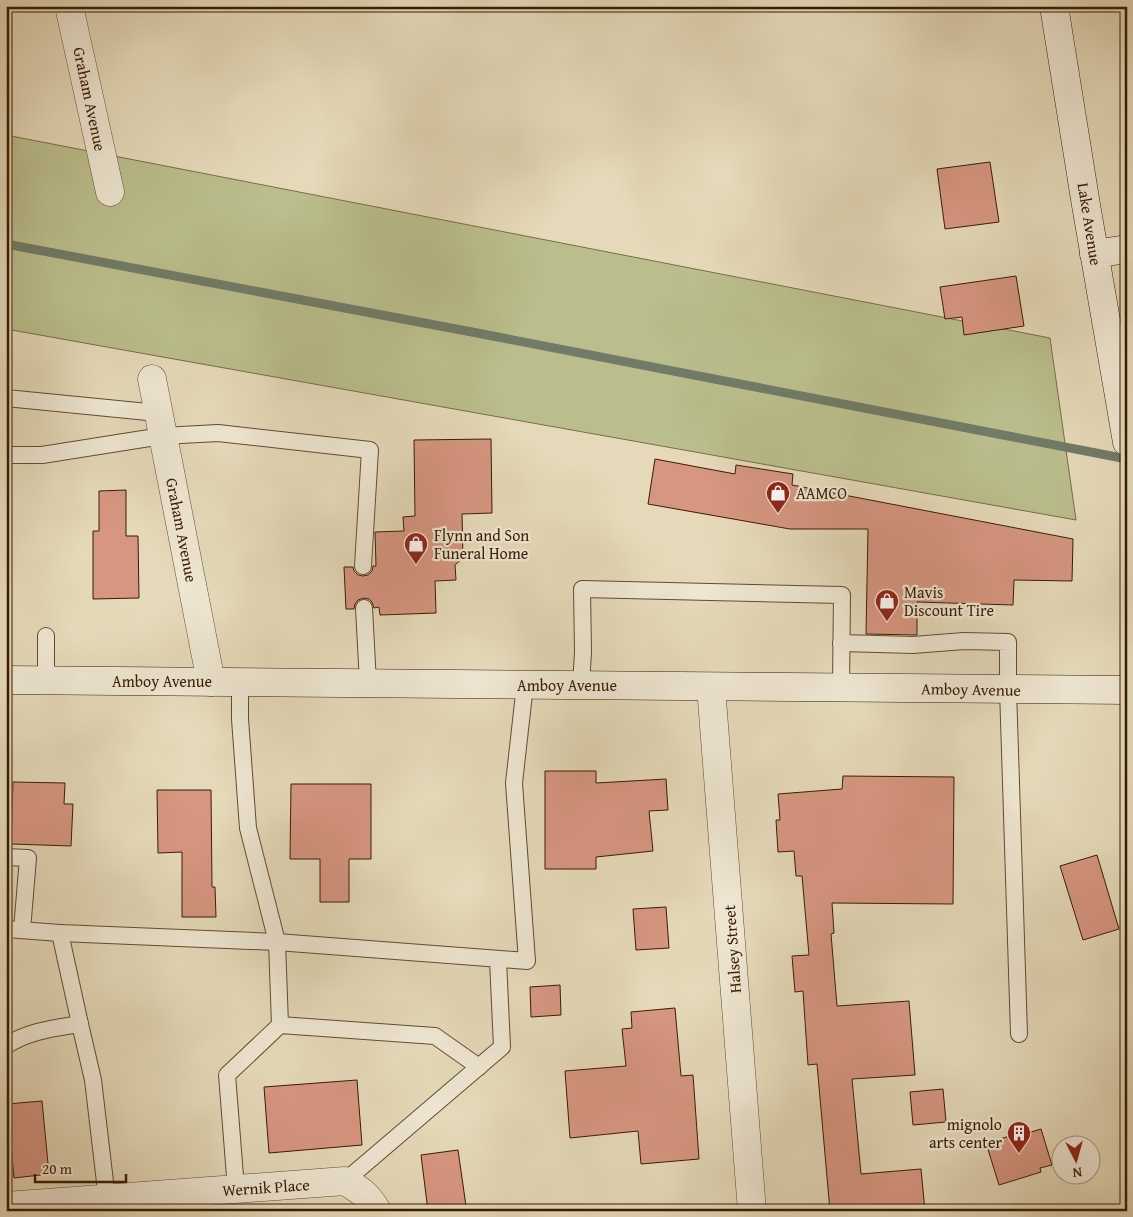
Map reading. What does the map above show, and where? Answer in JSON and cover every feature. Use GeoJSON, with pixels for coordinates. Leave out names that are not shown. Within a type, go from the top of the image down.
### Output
{"type":"FeatureCollection","features":[{"type":"Feature","properties":{"kind":"street","name":"Graham Avenue"},"geometry":{"type":"LineString","coordinates":[[69,6],[110,192]]}},
{"type":"Feature","properties":{"kind":"street","name":"Lake Avenue"},"geometry":{"type":"LineString","coordinates":[[1054,6],[1094,254],[1126,427]]}},
{"type":"Feature","properties":{"kind":"street"},"geometry":{"type":"LineString","coordinates":[[1094,254],[1127,250]]}},
{"type":"Feature","properties":{"kind":"street","name":"Graham Avenue"},"geometry":{"type":"LineString","coordinates":[[152,379],[211,682]]}},
{"type":"Feature","properties":{"kind":"street","name":"Amboy Avenue"},"geometry":{"type":"LineString","coordinates":[[6,680],[1127,690]]}},
{"type":"Feature","properties":{"kind":"street","name":"Halsey Street"},"geometry":{"type":"LineString","coordinates":[[711,686],[752,1211]]}},
{"type":"Feature","properties":{"kind":"street"},"geometry":{"type":"LineString","coordinates":[[345,1181],[359,1189],[370,1200],[377,1211]]}},
{"type":"Feature","properties":{"kind":"street","name":"Wernik Place"},"geometry":{"type":"LineString","coordinates":[[6,1206],[345,1181]]}},
{"type":"Feature","properties":{"kind":"lane"},"geometry":{"type":"LineString","coordinates":[[6,398],[160,425],[370,450],[363,566]]}},
{"type":"Feature","properties":{"kind":"lane"},"geometry":{"type":"LineString","coordinates":[[6,455],[42,455],[160,425]]}},
{"type":"Feature","properties":{"kind":"lane"},"geometry":{"type":"LineString","coordinates":[[581,685],[582,589],[842,595],[841,688]]}},
{"type":"Feature","properties":{"kind":"lane"},"geometry":{"type":"LineString","coordinates":[[364,608],[368,683]]}},
{"type":"Feature","properties":{"kind":"lane"},"geometry":{"type":"LineString","coordinates":[[46,636],[46,680]]}},
{"type":"Feature","properties":{"kind":"lane"},"geometry":{"type":"LineString","coordinates":[[841,643],[913,645],[964,641],[1008,642],[1019,1034]]}},
{"type":"Feature","properties":{"kind":"lane"},"geometry":{"type":"LineString","coordinates":[[240,682],[240,719],[248,828],[277,942],[280,1025]]}},
{"type":"Feature","properties":{"kind":"lane"},"geometry":{"type":"LineString","coordinates":[[6,857],[28,858],[14,929],[60,933],[277,942],[527,962],[514,783],[525,685]]}},
{"type":"Feature","properties":{"kind":"lane"},"geometry":{"type":"LineString","coordinates":[[60,933],[93,1080],[107,1199]]}},
{"type":"Feature","properties":{"kind":"lane"},"geometry":{"type":"LineString","coordinates":[[345,1181],[502,1047],[498,960]]}},
{"type":"Feature","properties":{"kind":"lane"},"geometry":{"type":"LineString","coordinates":[[6,1046],[13,1041],[37,1033],[80,1024]]}},
{"type":"Feature","properties":{"kind":"lane"},"geometry":{"type":"LineString","coordinates":[[236,1189],[227,1075],[280,1025],[435,1036],[479,1067]]}},
{"type":"Feature","properties":{"kind":"green space"},"geometry":{"type":"Polygon","coordinates":[[[6,135],[1050,338],[1076,520],[6,329],[6,135]]]}},
{"type":"Feature","properties":{"kind":"building"},"geometry":{"type":"Polygon","coordinates":[[[990,162],[999,222],[945,229],[937,169],[990,162]]]}},
{"type":"Feature","properties":{"kind":"building"},"geometry":{"type":"Polygon","coordinates":[[[1016,276],[1024,326],[964,335],[962,317],[945,319],[940,287],[1016,276]]]}},
{"type":"Feature","properties":{"kind":"building"},"geometry":{"type":"Polygon","coordinates":[[[491,439],[492,513],[462,514],[463,558],[455,565],[456,580],[435,581],[436,613],[380,615],[379,607],[374,608],[369,599],[364,598],[358,600],[354,609],[346,609],[344,567],[353,567],[358,575],[368,575],[372,571],[373,566],[376,566],[375,532],[404,531],[403,517],[415,516],[414,440],[491,439]]]}},
{"type":"Feature","properties":{"kind":"building"},"geometry":{"type":"Polygon","coordinates":[[[655,459],[735,474],[736,465],[793,474],[792,485],[1073,539],[1072,581],[1014,580],[1013,605],[917,602],[917,635],[866,634],[868,529],[790,529],[648,504],[655,459]]]}},
{"type":"Feature","properties":{"kind":"building"},"geometry":{"type":"Polygon","coordinates":[[[126,490],[126,536],[138,536],[139,598],[93,599],[93,531],[99,531],[99,491],[126,490]]]}},
{"type":"Feature","properties":{"kind":"building"},"geometry":{"type":"Polygon","coordinates":[[[545,771],[596,771],[596,783],[666,779],[668,810],[649,811],[653,851],[596,857],[596,869],[545,869],[545,771]]]}},
{"type":"Feature","properties":{"kind":"building"},"geometry":{"type":"Polygon","coordinates":[[[843,776],[954,777],[953,904],[832,903],[834,933],[831,934],[837,1006],[909,1001],[915,1075],[852,1079],[861,1174],[921,1169],[925,1211],[830,1211],[817,1064],[808,1065],[803,991],[795,992],[792,956],[809,955],[802,876],[796,876],[794,851],[778,852],[776,820],[780,820],[778,794],[842,789],[843,776]]]}},
{"type":"Feature","properties":{"kind":"building"},"geometry":{"type":"Polygon","coordinates":[[[13,782],[65,783],[64,804],[73,804],[71,846],[11,844],[13,782]]]}},
{"type":"Feature","properties":{"kind":"building"},"geometry":{"type":"Polygon","coordinates":[[[291,784],[371,784],[371,859],[349,859],[349,902],[320,902],[320,859],[290,859],[291,784]]]}},
{"type":"Feature","properties":{"kind":"building"},"geometry":{"type":"Polygon","coordinates":[[[157,790],[211,790],[212,887],[215,887],[216,917],[182,917],[182,852],[158,853],[157,790]]]}},
{"type":"Feature","properties":{"kind":"building"},"geometry":{"type":"Polygon","coordinates":[[[1097,855],[1119,929],[1083,940],[1060,866],[1097,855]]]}},
{"type":"Feature","properties":{"kind":"building"},"geometry":{"type":"Polygon","coordinates":[[[666,907],[669,948],[636,950],[633,909],[666,907]]]}},
{"type":"Feature","properties":{"kind":"building"},"geometry":{"type":"Polygon","coordinates":[[[560,985],[561,1015],[531,1017],[530,987],[560,985]]]}},
{"type":"Feature","properties":{"kind":"building"},"geometry":{"type":"Polygon","coordinates":[[[675,1008],[681,1076],[693,1075],[699,1159],[641,1164],[638,1131],[570,1138],[565,1071],[626,1066],[622,1029],[632,1028],[631,1012],[675,1008]]]}},
{"type":"Feature","properties":{"kind":"building"},"geometry":{"type":"Polygon","coordinates":[[[357,1080],[362,1145],[269,1153],[264,1087],[357,1080]]]}},
{"type":"Feature","properties":{"kind":"building"},"geometry":{"type":"Polygon","coordinates":[[[943,1089],[946,1122],[913,1125],[910,1092],[943,1089]]]}},
{"type":"Feature","properties":{"kind":"building"},"geometry":{"type":"Polygon","coordinates":[[[42,1101],[49,1174],[14,1178],[7,1104],[42,1101]]]}},
{"type":"Feature","properties":{"kind":"building","name":"mignolo arts center"},"geometry":{"type":"Polygon","coordinates":[[[1041,1129],[1050,1158],[1050,1166],[1040,1168],[1041,1172],[999,1185],[986,1143],[1027,1131],[1028,1133],[1041,1129]]]}},
{"type":"Feature","properties":{"kind":"building"},"geometry":{"type":"Polygon","coordinates":[[[458,1150],[466,1206],[428,1211],[421,1155],[458,1150]]]}},
{"type":"Feature","properties":{"kind":"waterway"},"geometry":{"type":"LineString","coordinates":[[6,244],[1127,459]]}},
{"type":"Feature","properties":{"kind":"place","name":"AAMCO"},"geometry":{"type":"Point","coordinates":[778,514]}},
{"type":"Feature","properties":{"kind":"place","name":"Flynn and Son Funeral Home"},"geometry":{"type":"Point","coordinates":[416,565]}},
{"type":"Feature","properties":{"kind":"place","name":"Mavis Discount Tire"},"geometry":{"type":"Point","coordinates":[887,622]}},
{"type":"Feature","properties":{"kind":"place","name":"mignolo arts center"},"geometry":{"type":"Point","coordinates":[1019,1154]}}]}
